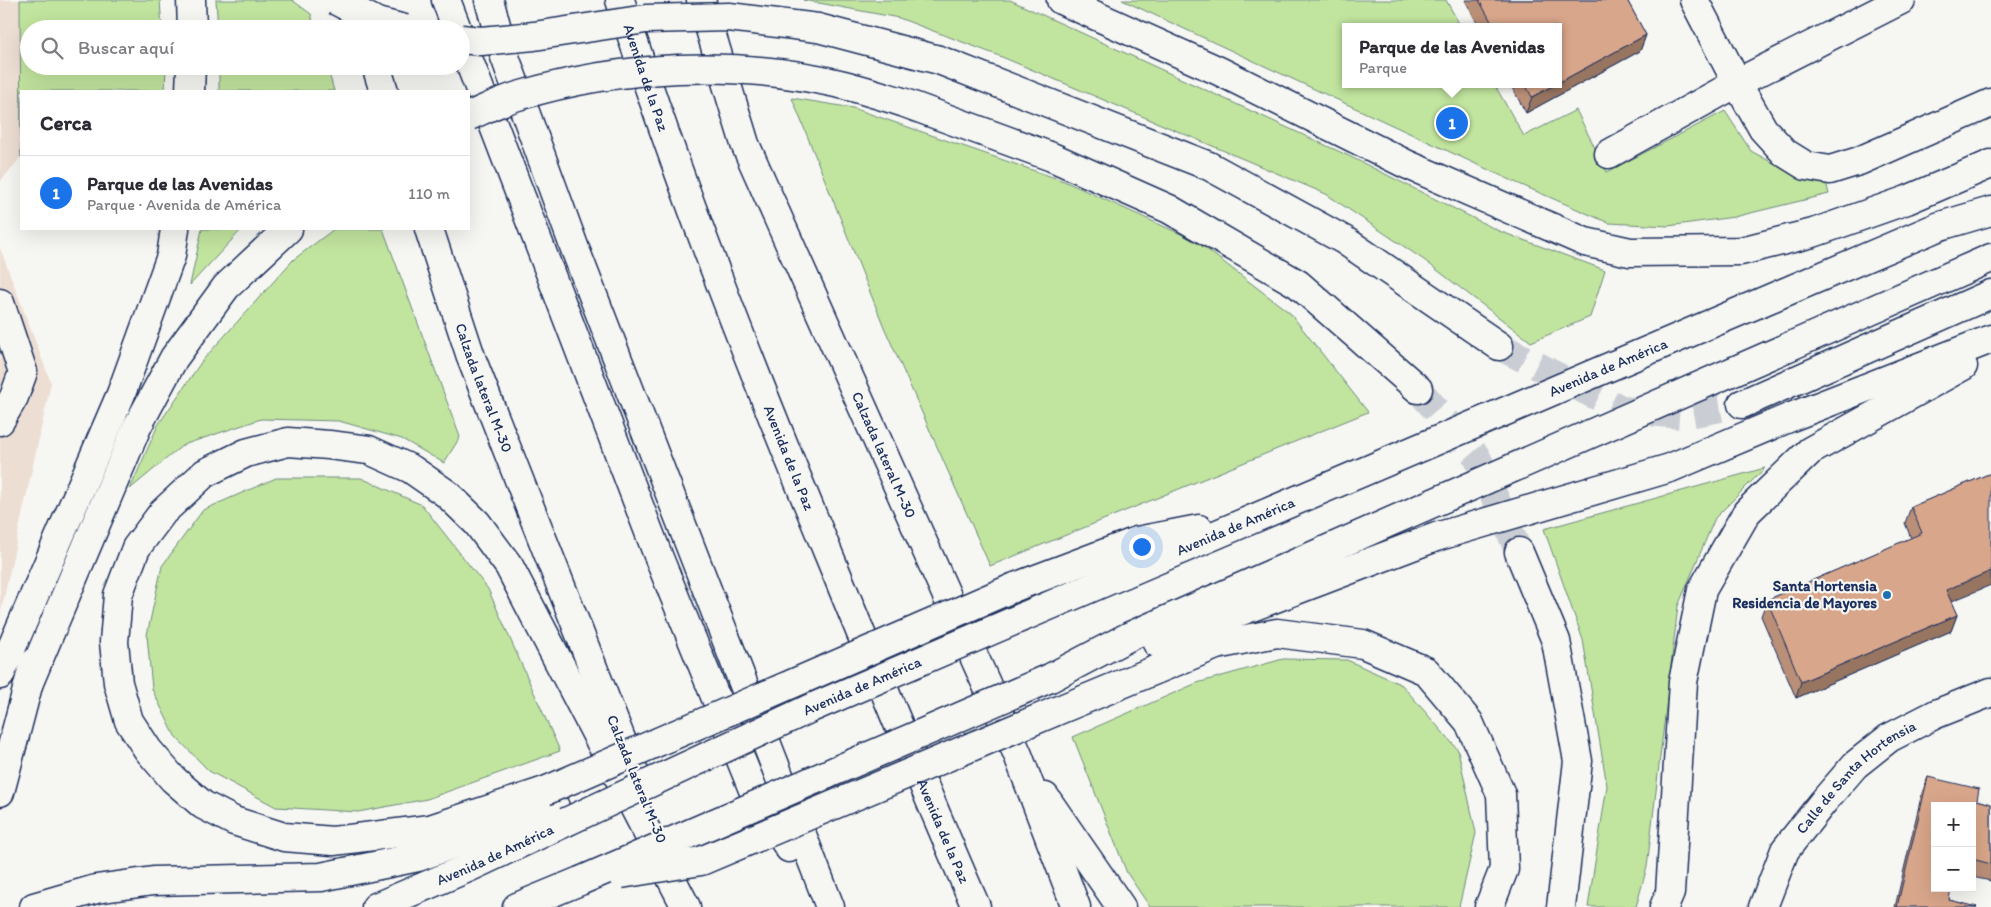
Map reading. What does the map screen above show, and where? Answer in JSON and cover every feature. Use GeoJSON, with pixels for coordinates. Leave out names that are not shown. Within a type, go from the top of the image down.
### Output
{"type":"FeatureCollection","features":[{"type":"Feature","properties":{"kind":"main road"},"geometry":{"type":"LineString","coordinates":[[190,0],[191,20]]}},
{"type":"Feature","properties":{"kind":"main road"},"geometry":{"type":"LineString","coordinates":[[335,0],[373,20]]}},
{"type":"Feature","properties":{"kind":"main road"},"geometry":{"type":"LineString","coordinates":[[355,0],[361,20]]}},
{"type":"Feature","properties":{"kind":"main road"},"geometry":{"type":"LineString","coordinates":[[446,0],[454,20]]}},
{"type":"Feature","properties":{"kind":"main road"},"geometry":{"type":"LineString","coordinates":[[489,0],[505,57],[575,249],[828,907]]}},
{"type":"Feature","properties":{"kind":"main road","name":"Avenida de la Paz"},"geometry":{"type":"LineString","coordinates":[[620,0],[651,95],[760,389],[935,813],[976,907]]}},
{"type":"Feature","properties":{"kind":"main road","name":"Calzada lateral M-30"},"geometry":{"type":"LineString","coordinates":[[702,0],[745,144],[1018,756],[1076,907]]}},
{"type":"Feature","properties":{"kind":"main road"},"geometry":{"type":"LineString","coordinates":[[1062,0],[1219,71],[1406,164],[1585,242],[1630,252],[1741,251],[1812,233],[1899,203],[1991,164]]}},
{"type":"Feature","properties":{"kind":"main road"},"geometry":{"type":"LineString","coordinates":[[1694,0],[1737,83],[1764,129],[1785,153],[1806,166],[1830,170],[1859,161],[1991,103]]}},
{"type":"Feature","properties":{"kind":"main road"},"geometry":{"type":"LineString","coordinates":[[1609,154],[1737,83],[1901,0]]}},
{"type":"Feature","properties":{"kind":"main road"},"geometry":{"type":"LineString","coordinates":[[470,40],[481,42],[534,36],[646,19],[729,17],[818,28],[939,60],[1209,166],[1344,240],[1499,346]]}},
{"type":"Feature","properties":{"kind":"main road"},"geometry":{"type":"LineString","coordinates":[[470,63],[655,549],[756,797],[828,907]]}},
{"type":"Feature","properties":{"kind":"main road"},"geometry":{"type":"LineString","coordinates":[[470,116],[518,96],[585,80],[645,71],[701,68],[775,73],[840,84],[902,102],[1052,157],[1170,209],[1298,284],[1418,389]]}},
{"type":"Feature","properties":{"kind":"main road"},"geometry":{"type":"LineString","coordinates":[[190,90],[191,75]]}},
{"type":"Feature","properties":{"kind":"main road"},"geometry":{"type":"LineString","coordinates":[[379,75],[384,90]]}},
{"type":"Feature","properties":{"kind":"main road"},"geometry":{"type":"LineString","coordinates":[[1940,226],[1991,201]]}},
{"type":"Feature","properties":{"kind":"main road","name":"Avenida de América"},"geometry":{"type":"LineString","coordinates":[[555,807],[591,792],[657,780],[811,708],[1254,518],[1940,226],[1991,211]]}},
{"type":"Feature","properties":{"kind":"main road"},"geometry":{"type":"LineString","coordinates":[[0,675],[74,506],[124,385],[171,256],[175,230]]}},
{"type":"Feature","properties":{"kind":"main road"},"geometry":{"type":"LineString","coordinates":[[30,680],[137,427],[174,358],[226,287],[287,230]]}},
{"type":"Feature","properties":{"kind":"main road","name":"Calzada lateral M-30"},"geometry":{"type":"LineString","coordinates":[[429,230],[472,360],[686,907]]}},
{"type":"Feature","properties":{"kind":"main road"},"geometry":{"type":"LineString","coordinates":[[517,907],[1050,678],[1130,636],[1991,258]]}},
{"type":"Feature","properties":{"kind":"main road"},"geometry":{"type":"LineString","coordinates":[[1742,404],[1991,294]]}},
{"type":"Feature","properties":{"kind":"main road"},"geometry":{"type":"LineString","coordinates":[[0,303],[23,372],[14,397],[0,421]]}},
{"type":"Feature","properties":{"kind":"main road"},"geometry":{"type":"LineString","coordinates":[[1074,667],[1123,656],[1436,537],[1670,468],[1791,417],[1991,340]]}},
{"type":"Feature","properties":{"kind":"main road"},"geometry":{"type":"LineString","coordinates":[[1664,907],[1670,892],[1683,682],[1702,590],[1747,512],[1810,451],[1991,350]]}},
{"type":"Feature","properties":{"kind":"main road"},"geometry":{"type":"LineString","coordinates":[[555,807],[430,829],[333,841],[284,837],[234,821],[203,805],[173,779],[148,750],[129,721],[118,683],[114,642],[118,595],[136,548],[163,512],[206,473],[246,453],[288,442],[330,445],[369,450],[411,468],[447,494],[477,523],[509,566],[686,907]]}},
{"type":"Feature","properties":{"kind":"main road"},"geometry":{"type":"LineString","coordinates":[[0,792],[30,680],[45,607],[74,506]]}},
{"type":"Feature","properties":{"kind":"main road","name":"Avenida de América"},"geometry":{"type":"LineString","coordinates":[[376,907],[470,867],[555,807],[1015,587],[1137,541],[1254,518]]}},
{"type":"Feature","properties":{"kind":"main road"},"geometry":{"type":"LineString","coordinates":[[1520,552],[1556,641],[1578,761],[1561,907]]}},
{"type":"Feature","properties":{"kind":"main road"},"geometry":{"type":"LineString","coordinates":[[580,881],[701,861],[1216,645],[1277,633],[1364,644],[1426,671],[1469,722],[1501,794],[1504,869],[1489,907]]}},
{"type":"Feature","properties":{"kind":"main road","name":"Calle de Santa Hortensia"},"geometry":{"type":"LineString","coordinates":[[1763,907],[1785,850],[1855,765],[1889,738],[1936,714],[1991,692]]}},
{"type":"Feature","properties":{"kind":"main road"},"geometry":{"type":"LineString","coordinates":[[1018,756],[1100,879],[1121,907]]}},
{"type":"Feature","properties":{"kind":"main road"},"geometry":{"type":"LineString","coordinates":[[34,907],[96,889],[153,881],[321,877],[418,857],[555,807]]}},
{"type":"Feature","properties":{"kind":"shaded area"},"geometry":{"type":"Polygon","coordinates":[[[0,0],[20,0],[20,158],[0,182],[0,0]]]}},
{"type":"Feature","properties":{"kind":"shaded area"},"geometry":{"type":"Polygon","coordinates":[[[0,248],[51,383],[0,616],[0,248]]]}},
{"type":"Feature","properties":{"kind":"green space"},"geometry":{"type":"Polygon","coordinates":[[[20,0],[160,0],[161,20],[20,20],[20,0]]]}},
{"type":"Feature","properties":{"kind":"green space"},"geometry":{"type":"Polygon","coordinates":[[[216,0],[292,0],[311,14],[313,20],[217,20],[216,0]]]}},
{"type":"Feature","properties":{"kind":"green space"},"geometry":{"type":"Polygon","coordinates":[[[803,0],[1010,0],[1349,156],[1499,231],[1605,270],[1590,317],[1531,342],[1424,260],[1326,194],[1002,57],[899,18],[803,0]]]}},
{"type":"Feature","properties":{"kind":"green space"},"geometry":{"type":"Polygon","coordinates":[[[1122,0],[1446,0],[1459,23],[1342,23],[1342,88],[1496,88],[1524,136],[1576,110],[1607,172],[1725,111],[1751,151],[1804,180],[1826,182],[1829,194],[1734,217],[1668,226],[1609,223],[1517,183],[1122,0]]]}},
{"type":"Feature","properties":{"kind":"green space"},"geometry":{"type":"Polygon","coordinates":[[[20,75],[166,75],[165,90],[21,90],[20,75]]]}},
{"type":"Feature","properties":{"kind":"green space"},"geometry":{"type":"Polygon","coordinates":[[[219,75],[330,75],[334,90],[219,90],[219,75]]]}},
{"type":"Feature","properties":{"kind":"green space"},"geometry":{"type":"Polygon","coordinates":[[[792,98],[853,108],[1064,181],[1196,241],[1290,313],[1368,412],[990,566],[884,327],[792,98]]]}},
{"type":"Feature","properties":{"kind":"green space"},"geometry":{"type":"Polygon","coordinates":[[[202,230],[241,230],[190,285],[202,230]]]}},
{"type":"Feature","properties":{"kind":"green space"},"geometry":{"type":"Polygon","coordinates":[[[333,230],[383,230],[460,437],[444,463],[402,439],[339,421],[261,419],[183,445],[130,489],[158,425],[202,361],[293,260],[333,230]]]}},
{"type":"Feature","properties":{"kind":"green space"},"geometry":{"type":"Polygon","coordinates":[[[1765,468],[1715,518],[1678,606],[1647,867],[1636,907],[1588,907],[1607,786],[1583,640],[1544,529],[1765,468]]]}},
{"type":"Feature","properties":{"kind":"green space"},"geometry":{"type":"Polygon","coordinates":[[[276,478],[361,478],[422,505],[488,589],[560,751],[427,799],[358,812],[276,807],[209,771],[175,736],[152,689],[147,635],[162,566],[203,510],[276,478]]]}},
{"type":"Feature","properties":{"kind":"green space"},"geometry":{"type":"Polygon","coordinates":[[[1283,659],[1347,660],[1402,685],[1458,750],[1476,833],[1459,907],[1150,907],[1127,873],[1073,737],[1197,683],[1283,659]]]}},
{"type":"Feature","properties":{"kind":"building"},"geometry":{"type":"Polygon","coordinates":[[[1479,0],[1627,0],[1646,35],[1562,81],[1562,23],[1492,23],[1479,0]]]}},
{"type":"Feature","properties":{"kind":"building"},"geometry":{"type":"Polygon","coordinates":[[[1527,88],[1549,88],[1532,97],[1527,88]]]}},
{"type":"Feature","properties":{"kind":"building","name":"Santa Hortensia Residencia de Mayores"},"geometry":{"type":"Polygon","coordinates":[[[1991,473],[1991,571],[1946,590],[1957,615],[1801,682],[1767,600],[1922,533],[1911,507],[1991,473]]]}},
{"type":"Feature","properties":{"kind":"building"},"geometry":{"type":"Polygon","coordinates":[[[1928,777],[1979,789],[1977,800],[1991,804],[1991,864],[1976,860],[1976,802],[1931,802],[1931,892],[1950,892],[1949,900],[1977,907],[1897,907],[1928,777]]]}},
{"type":"Feature","properties":{"kind":"tunnel"},"geometry":{"type":"LineString","coordinates":[[1499,346],[1623,410],[1683,415],[1742,404]]}},
{"type":"Feature","properties":{"kind":"tunnel"},"geometry":{"type":"LineString","coordinates":[[1418,389],[1477,457],[1519,552]]}},
{"type":"Feature","properties":{"kind":"place","name":"Parque de las Avenidas"},"geometry":{"type":"Point","coordinates":[1452,123]}},
{"type":"Feature","properties":{"kind":"place","name":"Santa Hortensia Residencia de Mayores"},"geometry":{"type":"Point","coordinates":[1887,595]}}]}
